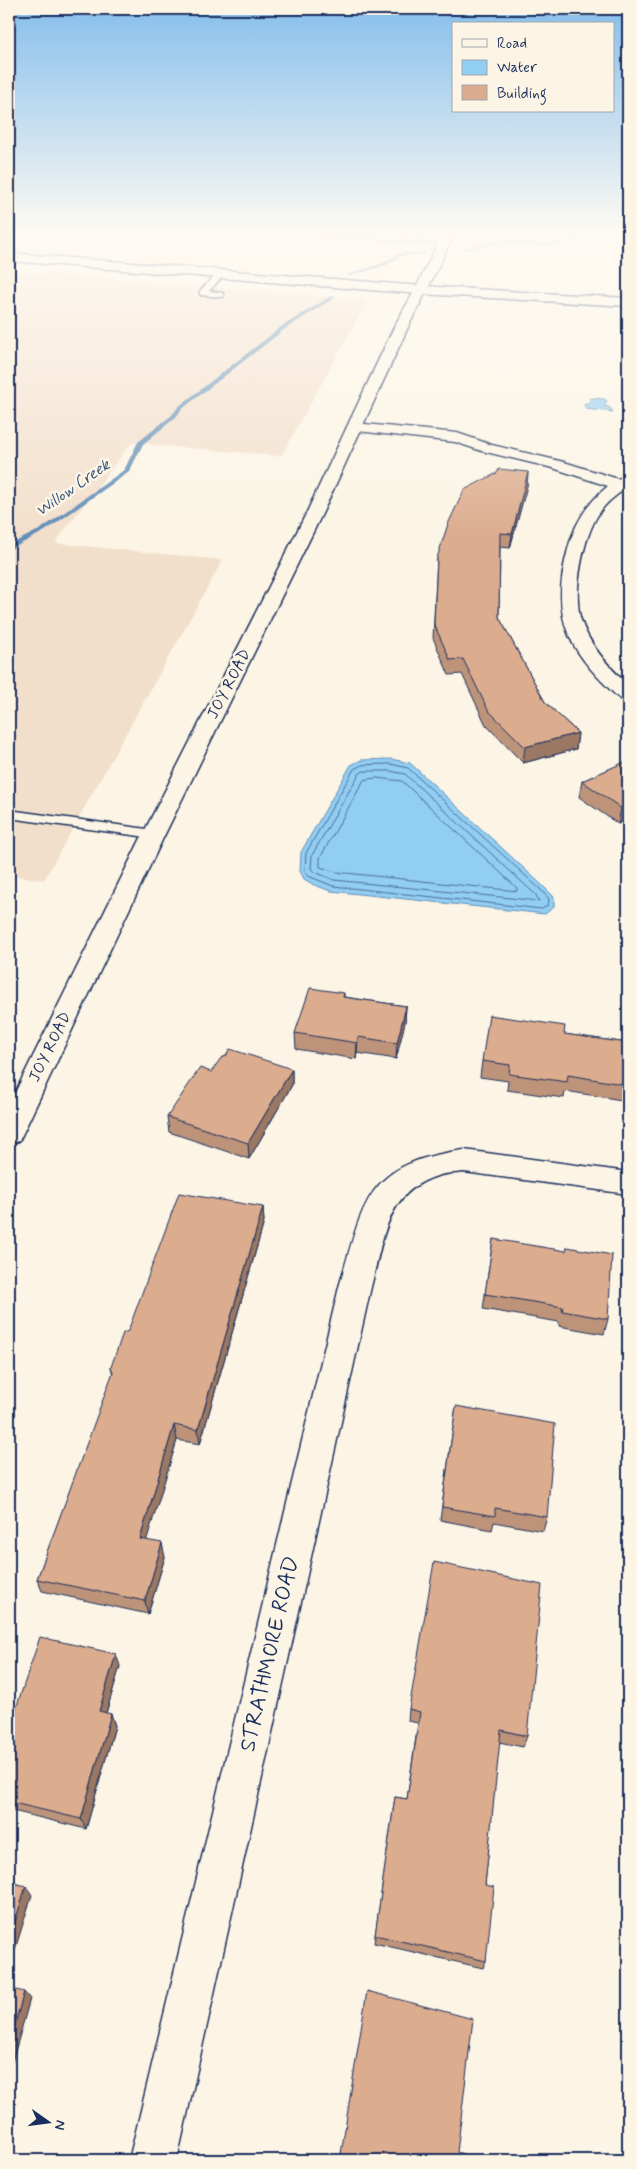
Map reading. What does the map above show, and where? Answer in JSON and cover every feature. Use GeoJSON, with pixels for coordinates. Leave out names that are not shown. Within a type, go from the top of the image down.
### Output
{"type":"FeatureCollection","features":[{"type":"Feature","properties":{"kind":"street","name":"JOY ROAD"},"geometry":{"type":"LineString","coordinates":[[9,1133],[154,834],[314,514],[399,335]]}},
{"type":"Feature","properties":{"kind":"street"},"geometry":{"type":"LineString","coordinates":[[351,434],[452,451],[487,448],[624,482]]}},
{"type":"Feature","properties":{"kind":"street"},"geometry":{"type":"LineString","coordinates":[[624,482],[601,499],[583,526],[572,568],[568,596],[572,617],[593,659],[628,696]]}},
{"type":"Feature","properties":{"kind":"street","name":"STRATHMORE ROAD"},"geometry":{"type":"LineString","coordinates":[[153,2160],[355,1286],[376,1211],[392,1189],[408,1176],[434,1165],[464,1161],[628,1183]]}},
{"type":"Feature","properties":{"kind":"lane"},"geometry":{"type":"LineString","coordinates":[[9,814],[154,834]]}},
{"type":"Feature","properties":{"kind":"shaded area"},"geometry":{"type":"Polygon","coordinates":[[[9,335],[348,335],[281,456],[131,443],[55,543],[223,560],[44,880],[9,875],[9,335]]]}},
{"type":"Feature","properties":{"kind":"water"},"geometry":{"type":"Polygon","coordinates":[[[590,398],[604,399],[607,401],[604,405],[613,412],[586,409],[584,405],[590,403],[590,398]]]}},
{"type":"Feature","properties":{"kind":"water"},"geometry":{"type":"Polygon","coordinates":[[[391,759],[410,763],[554,897],[554,907],[545,914],[331,891],[304,879],[300,871],[301,852],[351,765],[361,760],[391,759]]]}},
{"type":"Feature","properties":{"kind":"building"},"geometry":{"type":"Polygon","coordinates":[[[499,469],[528,472],[512,534],[500,533],[499,617],[545,702],[578,733],[525,747],[488,710],[463,659],[450,660],[434,624],[437,558],[448,524],[464,490],[497,473],[499,469]]]}},
{"type":"Feature","properties":{"kind":"building"},"geometry":{"type":"Polygon","coordinates":[[[627,761],[628,804],[621,808],[582,781],[627,761]]]}},
{"type":"Feature","properties":{"kind":"building"},"geometry":{"type":"Polygon","coordinates":[[[310,988],[344,993],[343,997],[406,1006],[397,1043],[358,1037],[357,1043],[295,1033],[310,988]]]}},
{"type":"Feature","properties":{"kind":"building"},"geometry":{"type":"Polygon","coordinates":[[[489,1015],[565,1026],[564,1034],[628,1043],[628,1085],[568,1075],[567,1082],[509,1074],[510,1065],[482,1061],[489,1015]]]}},
{"type":"Feature","properties":{"kind":"building"},"geometry":{"type":"Polygon","coordinates":[[[230,1049],[292,1069],[248,1143],[167,1117],[200,1068],[211,1072],[230,1049]]]}},
{"type":"Feature","properties":{"kind":"building"},"geometry":{"type":"Polygon","coordinates":[[[179,1193],[263,1207],[198,1430],[174,1425],[140,1539],[162,1543],[145,1601],[37,1579],[113,1372],[111,1367],[123,1333],[128,1331],[179,1193]]]}},
{"type":"Feature","properties":{"kind":"building"},"geometry":{"type":"Polygon","coordinates":[[[493,1239],[566,1251],[567,1247],[612,1255],[608,1319],[562,1311],[563,1307],[485,1294],[493,1239]]]}},
{"type":"Feature","properties":{"kind":"building"},"geometry":{"type":"Polygon","coordinates":[[[456,1406],[555,1424],[547,1517],[495,1508],[495,1516],[442,1507],[456,1406]]]}},
{"type":"Feature","properties":{"kind":"building"},"geometry":{"type":"Polygon","coordinates":[[[434,1562],[542,1585],[527,1736],[501,1730],[485,1885],[494,1887],[486,1961],[375,1935],[395,1797],[407,1799],[420,1712],[409,1709],[434,1562]]]}},
{"type":"Feature","properties":{"kind":"building"},"geometry":{"type":"Polygon","coordinates":[[[40,1637],[116,1654],[99,1711],[111,1714],[81,1819],[9,1802],[9,1729],[40,1637]]]}},
{"type":"Feature","properties":{"kind":"building"},"geometry":{"type":"Polygon","coordinates":[[[9,1882],[26,1886],[9,1941],[9,1882]]]}},
{"type":"Feature","properties":{"kind":"building"},"geometry":{"type":"Polygon","coordinates":[[[9,1988],[24,1992],[9,2044],[9,1988]]]}},
{"type":"Feature","properties":{"kind":"building"},"geometry":{"type":"Polygon","coordinates":[[[367,1991],[473,2019],[457,2152],[466,2155],[465,2160],[340,2160],[367,1991]]]}},
{"type":"Feature","properties":{"kind":"waterway","name":"Willow Creek"},"geometry":{"type":"LineString","coordinates":[[9,548],[43,530],[127,471],[140,443],[174,416],[180,408],[274,335]]}}]}
